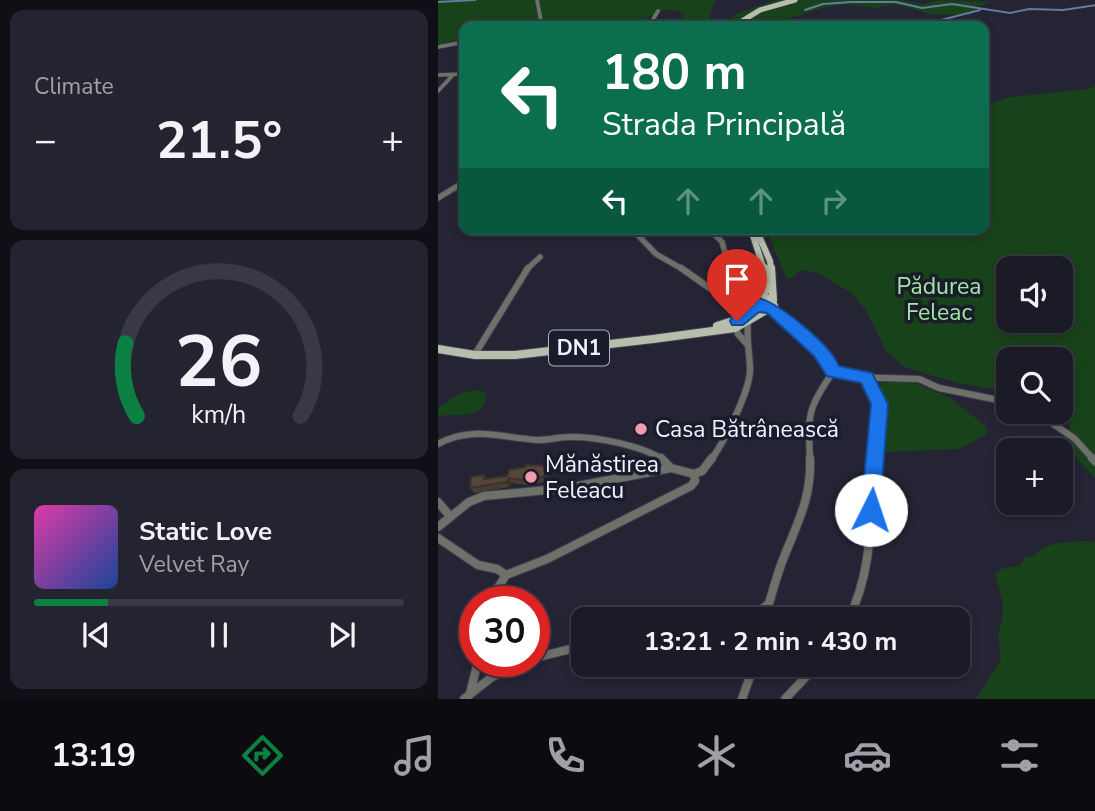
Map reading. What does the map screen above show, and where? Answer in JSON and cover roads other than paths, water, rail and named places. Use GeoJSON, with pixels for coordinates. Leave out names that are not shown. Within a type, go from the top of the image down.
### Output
{"type":"FeatureCollection","features":[{"type":"Feature","properties":{"kind":"main road"},"geometry":{"type":"LineString","coordinates":[[742,21],[760,10],[795,0]]}},
{"type":"Feature","properties":{"kind":"main road"},"geometry":{"type":"LineString","coordinates":[[756,235],[765,270],[766,286],[760,301],[762,308],[771,306],[770,261],[757,235]]}},
{"type":"Feature","properties":{"kind":"main road","name":"DN1"},"geometry":{"type":"LineString","coordinates":[[438,347],[477,351],[529,350],[736,324],[760,301]]}},
{"type":"Feature","properties":{"kind":"main road","name":"DN1"},"geometry":{"type":"LineString","coordinates":[[438,347],[475,355],[515,355],[748,322],[771,306]]}},
{"type":"Feature","properties":{"kind":"street"},"geometry":{"type":"LineString","coordinates":[[537,0],[541,21]]}},
{"type":"Feature","properties":{"kind":"street"},"geometry":{"type":"LineString","coordinates":[[652,21],[658,11]]}},
{"type":"Feature","properties":{"kind":"street"},"geometry":{"type":"LineString","coordinates":[[438,49],[459,43]]}},
{"type":"Feature","properties":{"kind":"street"},"geometry":{"type":"LineString","coordinates":[[438,75],[459,75]]}},
{"type":"Feature","properties":{"kind":"street"},"geometry":{"type":"LineString","coordinates":[[438,91],[452,76]]}},
{"type":"Feature","properties":{"kind":"street"},"geometry":{"type":"LineString","coordinates":[[438,198],[459,185]]}},
{"type":"Feature","properties":{"kind":"street"},"geometry":{"type":"LineString","coordinates":[[637,235],[648,250],[689,272],[719,296],[728,299],[742,293]]}},
{"type":"Feature","properties":{"kind":"street"},"geometry":{"type":"LineString","coordinates":[[715,235],[726,246],[734,283],[742,293],[760,301]]}},
{"type":"Feature","properties":{"kind":"street"},"geometry":{"type":"LineString","coordinates":[[477,351],[526,270],[540,257]]}},
{"type":"Feature","properties":{"kind":"street"},"geometry":{"type":"LineString","coordinates":[[764,607],[805,508],[811,482],[808,417],[813,401],[831,376],[829,362],[820,351],[771,306]]}},
{"type":"Feature","properties":{"kind":"street"},"geometry":{"type":"LineString","coordinates":[[438,527],[449,515],[484,496],[568,488],[671,468],[694,474],[702,471],[723,444],[747,385],[750,371],[746,343],[748,322]]}},
{"type":"Feature","properties":{"kind":"street"},"geometry":{"type":"LineString","coordinates":[[736,324],[746,343]]}},
{"type":"Feature","properties":{"kind":"street"},"geometry":{"type":"LineString","coordinates":[[831,376],[919,379],[940,388],[996,400]]}},
{"type":"Feature","properties":{"kind":"street"},"geometry":{"type":"LineString","coordinates":[[854,607],[860,596],[870,546],[871,497],[879,404],[866,378]]}},
{"type":"Feature","properties":{"kind":"street"},"geometry":{"type":"LineString","coordinates":[[1053,424],[1074,438],[1095,462]]}},
{"type":"Feature","properties":{"kind":"street"},"geometry":{"type":"LineString","coordinates":[[438,444],[454,435],[479,433],[500,433],[538,440],[573,436],[648,450],[664,458],[671,468]]}},
{"type":"Feature","properties":{"kind":"street"},"geometry":{"type":"LineString","coordinates":[[499,586],[506,575],[547,559],[691,486],[695,481],[694,474]]}},
{"type":"Feature","properties":{"kind":"street"},"geometry":{"type":"LineString","coordinates":[[438,502],[449,515]]}},
{"type":"Feature","properties":{"kind":"street"},"geometry":{"type":"LineString","coordinates":[[438,538],[478,565],[498,569],[506,575]]}},
{"type":"Feature","properties":{"kind":"street"},"geometry":{"type":"LineString","coordinates":[[550,654],[571,649]]}},
{"type":"Feature","properties":{"kind":"street"},"geometry":{"type":"LineString","coordinates":[[467,698],[476,677]]}},
{"type":"Feature","properties":{"kind":"street"},"geometry":{"type":"LineString","coordinates":[[467,698],[492,677]]}},
{"type":"Feature","properties":{"kind":"street"},"geometry":{"type":"LineString","coordinates":[[742,699],[750,677]]}},
{"type":"Feature","properties":{"kind":"street"},"geometry":{"type":"LineString","coordinates":[[785,699],[806,677]]}},
{"type":"Feature","properties":{"kind":"waterway"},"geometry":{"type":"LineString","coordinates":[[438,2],[475,0]]}},
{"type":"Feature","properties":{"kind":"waterway"},"geometry":{"type":"LineString","coordinates":[[805,10],[823,4],[852,2],[896,2],[922,8],[952,4],[1010,13],[1029,9],[1063,10],[1096,5]]}},
{"type":"Feature","properties":{"kind":"waterway"},"geometry":{"type":"LineString","coordinates":[[937,21],[980,10]]}},
{"type":"Feature","properties":{"kind":"place","name":"Casa Bătrânească"},"geometry":{"type":"Point","coordinates":[641,429]}},
{"type":"Feature","properties":{"kind":"place","name":"Mănăstirea Feleacu"},"geometry":{"type":"Point","coordinates":[531,477]}},
{"type":"Feature","properties":{"kind":"park label","name":"Pădurea Feleac"},"geometry":{"type":"Point","coordinates":[939,299]}}]}
